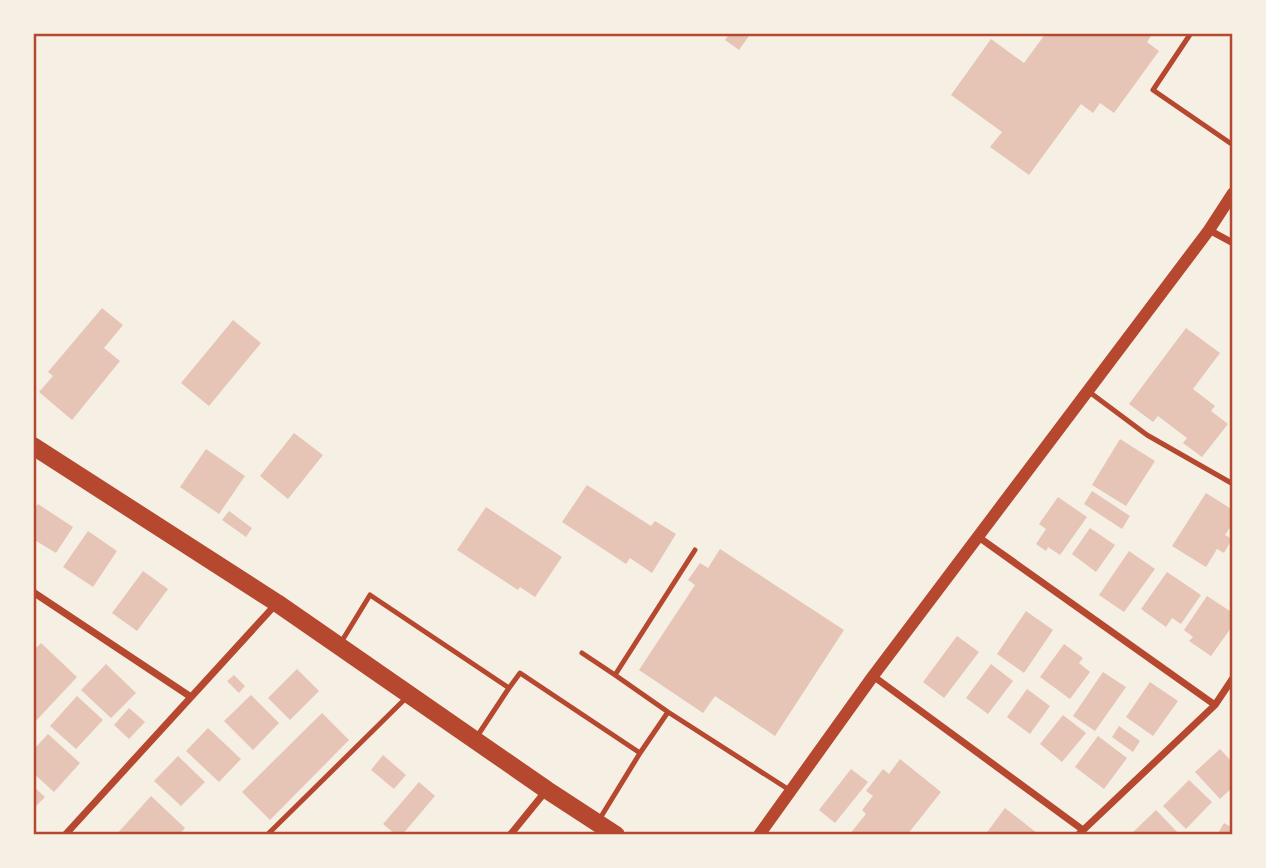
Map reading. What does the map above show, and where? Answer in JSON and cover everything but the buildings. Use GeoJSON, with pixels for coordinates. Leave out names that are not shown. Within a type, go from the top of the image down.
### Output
{"type":"FeatureCollection","features":[{"type":"Feature","properties":{"kind":"main road"},"geometry":{"type":"LineString","coordinates":[[33,446],[277,603],[616,835]]}},
{"type":"Feature","properties":{"kind":"street"},"geometry":{"type":"LineString","coordinates":[[759,835],[873,676],[1209,230],[1233,193]]}},
{"type":"Feature","properties":{"kind":"street"},"geometry":{"type":"LineString","coordinates":[[1209,230],[1233,243]]}},
{"type":"Feature","properties":{"kind":"street"},"geometry":{"type":"LineString","coordinates":[[977,536],[1215,705]]}},
{"type":"Feature","properties":{"kind":"street"},"geometry":{"type":"LineString","coordinates":[[33,592],[191,698]]}},
{"type":"Feature","properties":{"kind":"street"},"geometry":{"type":"LineString","coordinates":[[65,835],[277,603]]}},
{"type":"Feature","properties":{"kind":"street"},"geometry":{"type":"LineString","coordinates":[[873,676],[1081,832],[1215,705],[1233,678]]}},
{"type":"Feature","properties":{"kind":"street"},"geometry":{"type":"LineString","coordinates":[[510,835],[547,790]]}},
{"type":"Feature","properties":{"kind":"lane"},"geometry":{"type":"LineString","coordinates":[[1191,33],[1153,90],[1233,145]]}},
{"type":"Feature","properties":{"kind":"lane"},"geometry":{"type":"LineString","coordinates":[[1087,391],[1147,435],[1233,484]]}},
{"type":"Feature","properties":{"kind":"lane"},"geometry":{"type":"LineString","coordinates":[[615,676],[695,550]]}},
{"type":"Feature","properties":{"kind":"lane"},"geometry":{"type":"LineString","coordinates":[[338,647],[370,595],[509,688]]}},
{"type":"Feature","properties":{"kind":"lane"},"geometry":{"type":"LineString","coordinates":[[582,653],[791,791]]}},
{"type":"Feature","properties":{"kind":"lane"},"geometry":{"type":"LineString","coordinates":[[475,740],[520,673],[640,753]]}},
{"type":"Feature","properties":{"kind":"lane"},"geometry":{"type":"LineString","coordinates":[[267,835],[409,695]]}},
{"type":"Feature","properties":{"kind":"lane"},"geometry":{"type":"LineString","coordinates":[[597,822],[668,712]]}}]}
